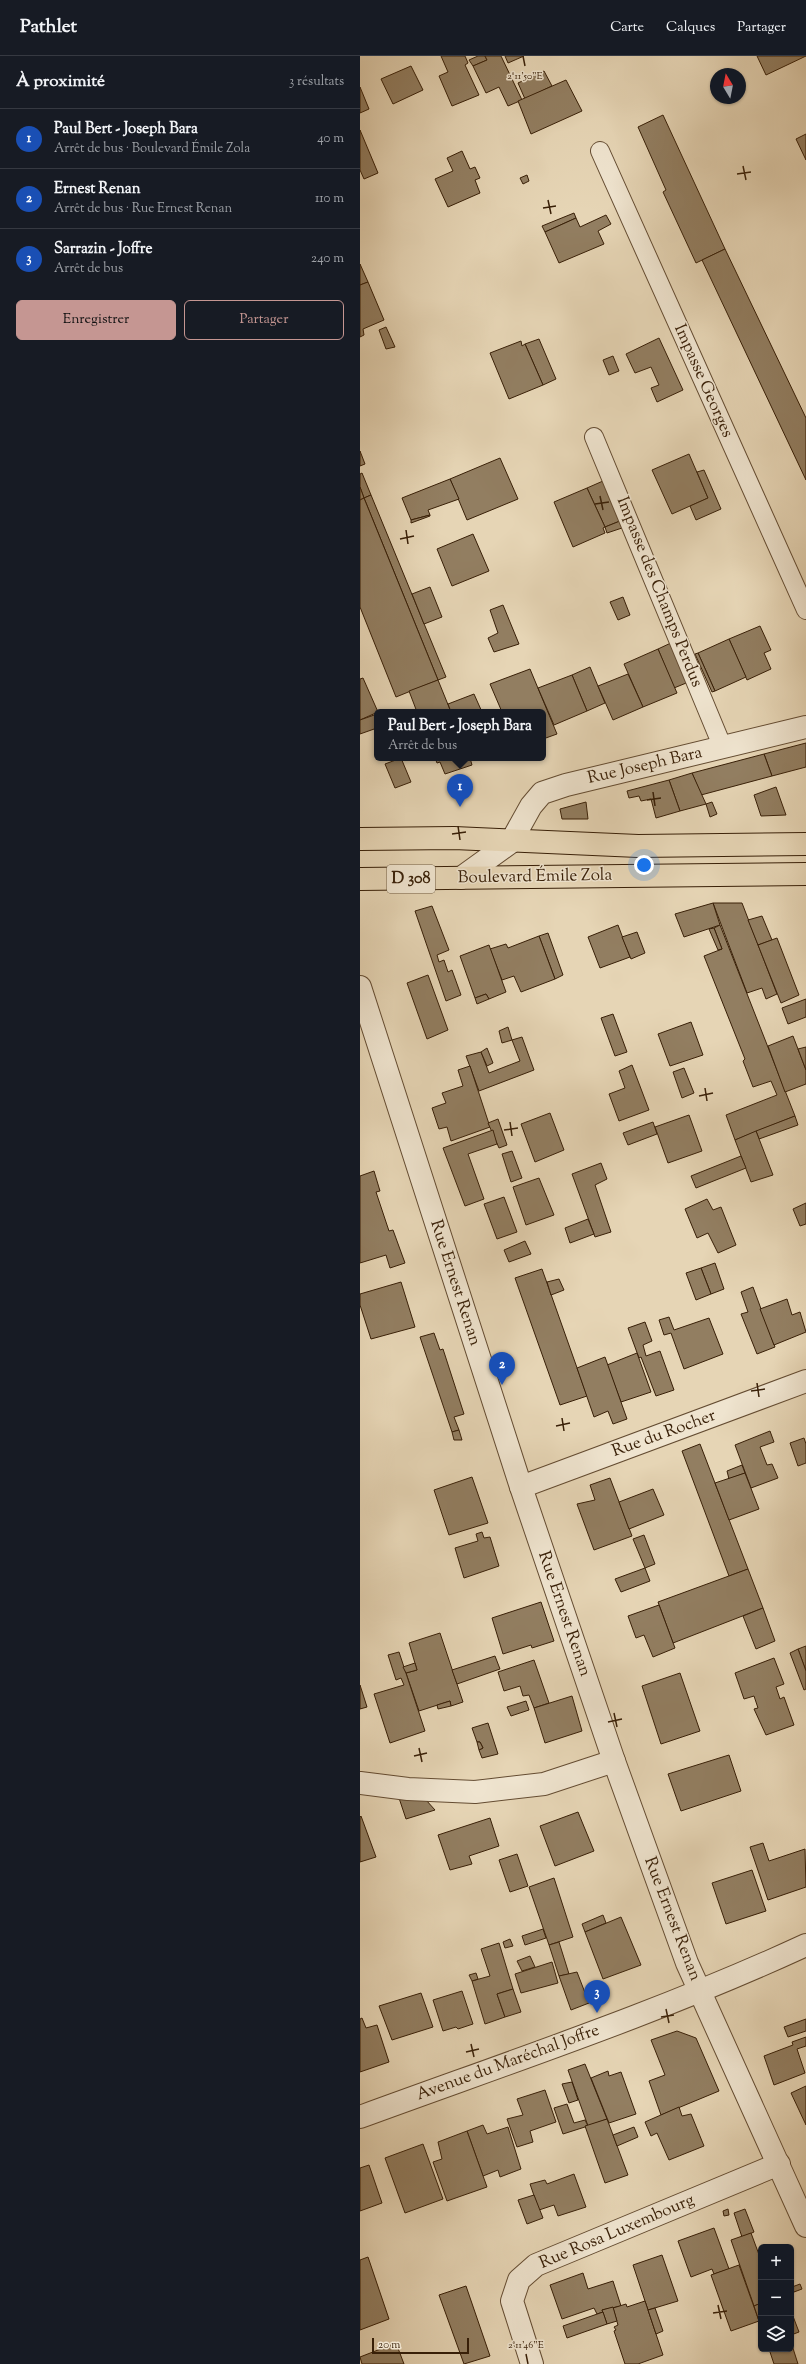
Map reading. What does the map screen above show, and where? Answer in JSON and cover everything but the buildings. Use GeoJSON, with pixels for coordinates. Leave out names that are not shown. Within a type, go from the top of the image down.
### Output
{"type":"FeatureCollection","features":[{"type":"Feature","properties":{"kind":"main road","name":"Boulevard Émile Zola"},"geometry":{"type":"LineString","coordinates":[[360,839],[454,838],[510,842],[638,846],[806,844]]}},
{"type":"Feature","properties":{"kind":"main road","name":"Boulevard Émile Zola"},"geometry":{"type":"LineString","coordinates":[[360,879],[806,874]]}},
{"type":"Feature","properties":{"kind":"street","name":"Rue Joseph Bara"},"geometry":{"type":"LineString","coordinates":[[510,842],[531,806],[542,793],[566,785],[806,727]]}},
{"type":"Feature","properties":{"kind":"street"},"geometry":{"type":"LineString","coordinates":[[461,878],[510,842]]}},
{"type":"Feature","properties":{"kind":"street","name":"Rue Ernest Renan"},"geometry":{"type":"LineString","coordinates":[[360,987],[521,1487],[614,1761],[687,1963],[806,2226]]}},
{"type":"Feature","properties":{"kind":"street","name":"Rue du Rocher"},"geometry":{"type":"LineString","coordinates":[[521,1487],[806,1381]]}},
{"type":"Feature","properties":{"kind":"street"},"geometry":{"type":"LineString","coordinates":[[360,1783],[408,1789],[475,1792],[544,1784],[614,1761]]}},
{"type":"Feature","properties":{"kind":"street","name":"Avenue du Maréchal Joffre"},"geometry":{"type":"LineString","coordinates":[[360,2117],[700,1991],[806,1945]]}},
{"type":"Feature","properties":{"kind":"street","name":"Rue Rosa Luxembourg"},"geometry":{"type":"LineString","coordinates":[[532,2364],[512,2301],[520,2280],[536,2265],[779,2164]]}},
{"type":"Feature","properties":{"kind":"lane","name":"Impasse Georges"},"geometry":{"type":"LineString","coordinates":[[600,151],[806,610]]}},
{"type":"Feature","properties":{"kind":"lane","name":"Impasse des Champs Perdus"},"geometry":{"type":"LineString","coordinates":[[594,437],[723,748]]}},
{"type":"Feature","properties":{"kind":"place","name":"Paul Bert - Joseph Bara"},"geometry":{"type":"Point","coordinates":[460,807]}},
{"type":"Feature","properties":{"kind":"place","name":"Ernest Renan"},"geometry":{"type":"Point","coordinates":[502,1385]}},
{"type":"Feature","properties":{"kind":"place","name":"Sarrazin - Joffre"},"geometry":{"type":"Point","coordinates":[597,2013]}}]}
